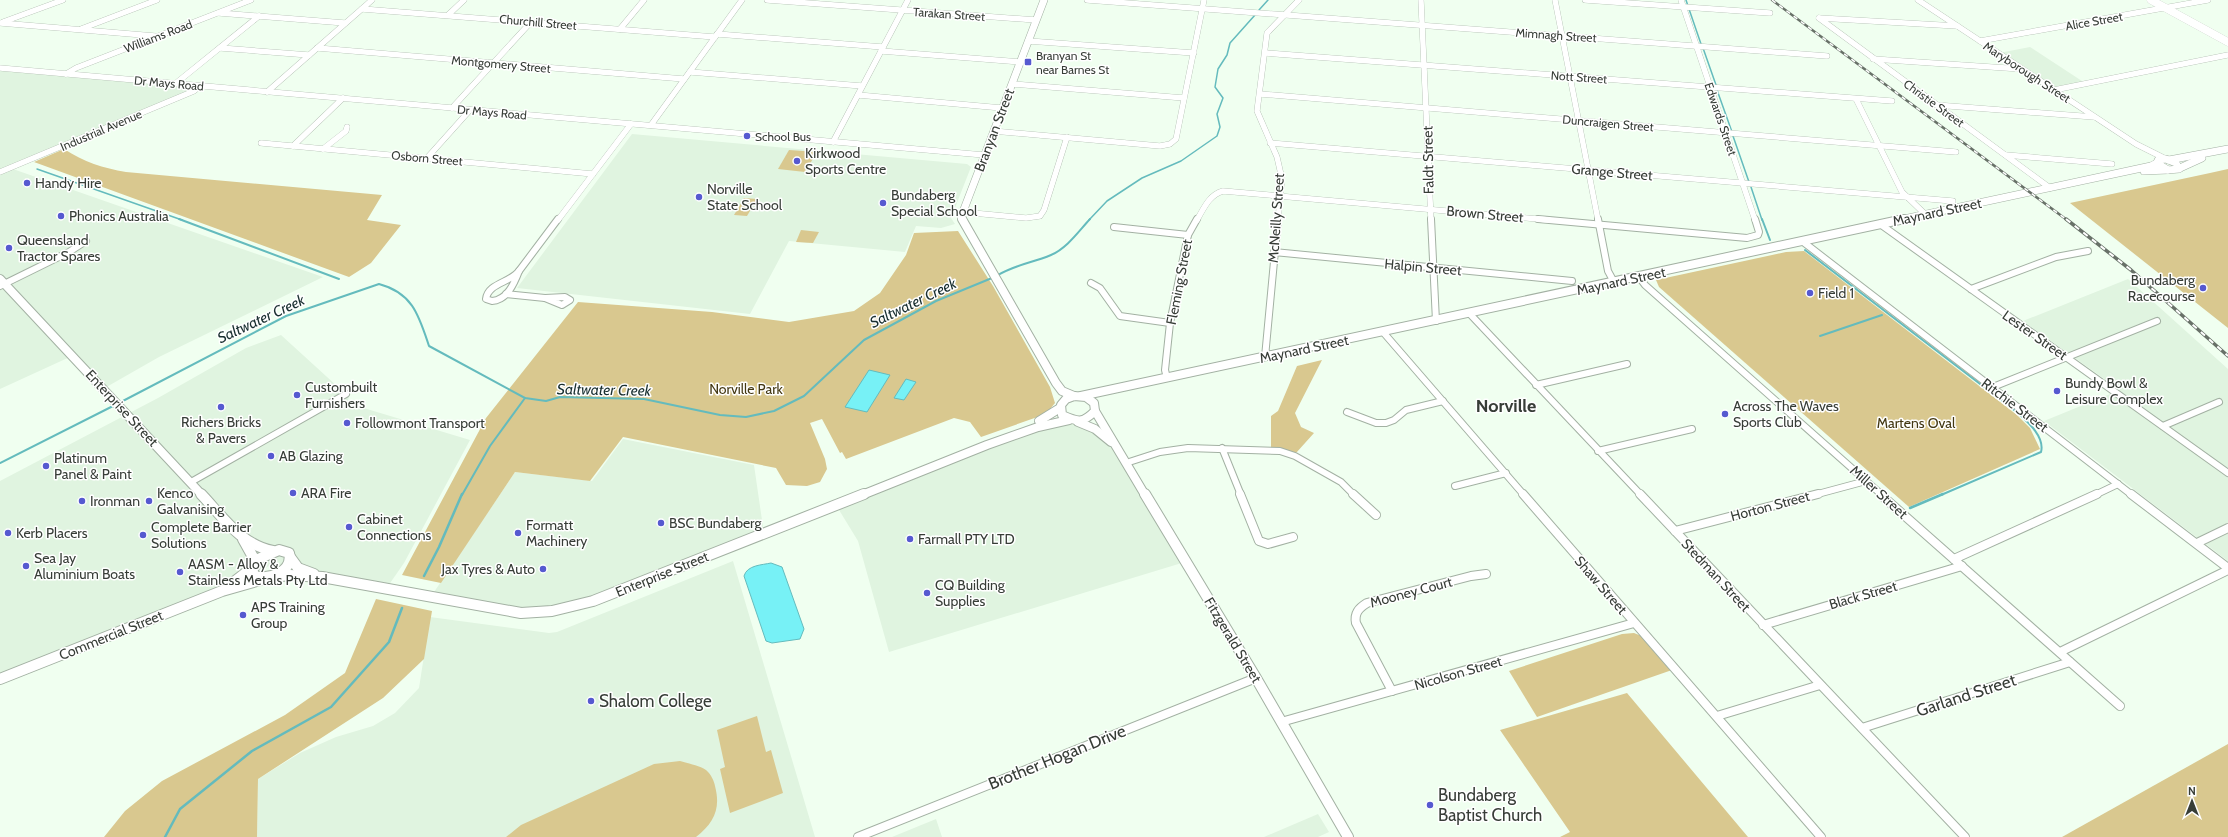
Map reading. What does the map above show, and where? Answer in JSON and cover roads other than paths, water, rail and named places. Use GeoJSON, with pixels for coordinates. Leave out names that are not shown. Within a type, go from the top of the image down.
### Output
{"type":"FeatureCollection","features":[{"type":"Feature","properties":{"kind":"main road"},"geometry":{"type":"LineString","coordinates":[[2151,0],[2202,28],[2228,40]]}},
{"type":"Feature","properties":{"kind":"street"},"geometry":{"type":"LineString","coordinates":[[0,23],[63,0]]}},
{"type":"Feature","properties":{"kind":"street"},"geometry":{"type":"LineString","coordinates":[[79,29],[157,0]]}},
{"type":"Feature","properties":{"kind":"street","name":"Williams Road"},"geometry":{"type":"LineString","coordinates":[[66,74],[76,68],[251,0]]}},
{"type":"Feature","properties":{"kind":"street"},"geometry":{"type":"LineString","coordinates":[[267,92],[372,0]]}},
{"type":"Feature","properties":{"kind":"street"},"geometry":{"type":"LineString","coordinates":[[448,15],[464,0]]}},
{"type":"Feature","properties":{"kind":"street"},"geometry":{"type":"LineString","coordinates":[[620,29],[644,0]]}},
{"type":"Feature","properties":{"kind":"street"},"geometry":{"type":"LineString","coordinates":[[651,125],[742,0]]}},
{"type":"Feature","properties":{"kind":"street","name":"Tarakan Street"},"geometry":{"type":"LineString","coordinates":[[767,0],[1036,20]]}},
{"type":"Feature","properties":{"kind":"street"},"geometry":{"type":"LineString","coordinates":[[833,142],[908,0]]}},
{"type":"Feature","properties":{"kind":"street","name":"Branyan Street"},"geometry":{"type":"LineString","coordinates":[[962,212],[1044,0]]}},
{"type":"Feature","properties":{"kind":"street","name":"Mimnagh Street"},"geometry":{"type":"LineString","coordinates":[[1087,0],[1421,24],[1827,56]]}},
{"type":"Feature","properties":{"kind":"street"},"geometry":{"type":"LineString","coordinates":[[994,131],[1160,146],[1170,144],[1176,138],[1204,0]]}},
{"type":"Feature","properties":{"kind":"street","name":"McNeilly Street"},"geometry":{"type":"LineString","coordinates":[[1265,357],[1280,195],[1281,169],[1257,111],[1267,33],[1299,0]]}},
{"type":"Feature","properties":{"kind":"street","name":"Faldt Street"},"geometry":{"type":"LineString","coordinates":[[1421,0],[1421,24],[1427,108],[1427,156],[1436,321]]}},
{"type":"Feature","properties":{"kind":"street"},"geometry":{"type":"LineString","coordinates":[[1555,0],[1580,121],[1608,271],[1614,282]]}},
{"type":"Feature","properties":{"kind":"street"},"geometry":{"type":"LineString","coordinates":[[1585,0],[1770,13]]}},
{"type":"Feature","properties":{"kind":"street","name":"Edwards Street"},"geometry":{"type":"LineString","coordinates":[[1681,0],[1760,232],[1756,236]]}},
{"type":"Feature","properties":{"kind":"street","name":"Maryborough Street"},"geometry":{"type":"LineString","coordinates":[[1918,0],[2136,144],[2167,160]]}},
{"type":"Feature","properties":{"kind":"street","name":"Alice Street"},"geometry":{"type":"LineString","coordinates":[[1980,41],[2208,0]]}},
{"type":"Feature","properties":{"kind":"street","name":"Churchill Street"},"geometry":{"type":"LineString","coordinates":[[362,9],[716,35],[1020,62]]}},
{"type":"Feature","properties":{"kind":"street"},"geometry":{"type":"LineString","coordinates":[[217,13],[346,23]]}},
{"type":"Feature","properties":{"kind":"street"},"geometry":{"type":"LineString","coordinates":[[175,84],[259,16]]}},
{"type":"Feature","properties":{"kind":"street","name":"Christie Street"},"geometry":{"type":"LineString","coordinates":[[1957,26],[1819,18],[2050,188]]}},
{"type":"Feature","properties":{"kind":"street"},"geometry":{"type":"LineString","coordinates":[[452,108],[531,22]]}},
{"type":"Feature","properties":{"kind":"street"},"geometry":{"type":"LineString","coordinates":[[0,23],[158,36]]}},
{"type":"Feature","properties":{"kind":"street"},"geometry":{"type":"LineString","coordinates":[[1028,41],[1194,53]]}},
{"type":"Feature","properties":{"kind":"street"},"geometry":{"type":"LineString","coordinates":[[220,48],[309,55]]}},
{"type":"Feature","properties":{"kind":"street","name":"Montgomery Street"},"geometry":{"type":"LineString","coordinates":[[317,48],[684,79]]}},
{"type":"Feature","properties":{"kind":"street","name":"Nott Street"},"geometry":{"type":"LineString","coordinates":[[1265,53],[1892,102]]}},
{"type":"Feature","properties":{"kind":"street"},"geometry":{"type":"LineString","coordinates":[[2054,90],[2228,55]]}},
{"type":"Feature","properties":{"kind":"street"},"geometry":{"type":"LineString","coordinates":[[1873,59],[2023,69]]}},
{"type":"Feature","properties":{"kind":"street","name":"Dr Mays Road"},"geometry":{"type":"LineString","coordinates":[[0,68],[984,155]]}},
{"type":"Feature","properties":{"kind":"street"},"geometry":{"type":"LineString","coordinates":[[690,72],[862,86]]}},
{"type":"Feature","properties":{"kind":"street"},"geometry":{"type":"LineString","coordinates":[[1012,84],[1184,98]]}},
{"type":"Feature","properties":{"kind":"street","name":"Industrial Avenue"},"geometry":{"type":"LineString","coordinates":[[0,172],[194,91],[200,86]]}},
{"type":"Feature","properties":{"kind":"street","name":"Duncraigen Street"},"geometry":{"type":"LineString","coordinates":[[1260,94],[1956,152]]}},
{"type":"Feature","properties":{"kind":"street"},"geometry":{"type":"LineString","coordinates":[[858,95],[1002,108]]}},
{"type":"Feature","properties":{"kind":"street"},"geometry":{"type":"LineString","coordinates":[[293,146],[343,98]]}},
{"type":"Feature","properties":{"kind":"street"},"geometry":{"type":"LineString","coordinates":[[1856,99],[1906,197],[1926,215]]}},
{"type":"Feature","properties":{"kind":"street"},"geometry":{"type":"LineString","coordinates":[[1936,105],[2095,117]]}},
{"type":"Feature","properties":{"kind":"street"},"geometry":{"type":"LineString","coordinates":[[427,158],[470,110]]}},
{"type":"Feature","properties":{"kind":"street"},"geometry":{"type":"LineString","coordinates":[[520,271],[510,280],[490,289],[486,299],[489,301],[498,300],[506,294],[520,271],[631,124]]}},
{"type":"Feature","properties":{"kind":"street"},"geometry":{"type":"LineString","coordinates":[[323,149],[346,131],[347,127]]}},
{"type":"Feature","properties":{"kind":"street"},"geometry":{"type":"LineString","coordinates":[[1056,383],[1062,415],[1072,421],[1086,420],[1095,409],[1091,400],[1062,391],[1056,383],[963,220],[962,212],[1026,218],[1040,216],[1044,210],[1067,137]]}},
{"type":"Feature","properties":{"kind":"street","name":"Osborn Street"},"geometry":{"type":"LineString","coordinates":[[262,143],[593,174]]}},
{"type":"Feature","properties":{"kind":"street","name":"Grange Street"},"geometry":{"type":"LineString","coordinates":[[1270,143],[1953,201]]}},
{"type":"Feature","properties":{"kind":"street","name":"Maryborough Street"},"geometry":{"type":"LineString","coordinates":[[2136,144],[2157,162]]}},
{"type":"Feature","properties":{"kind":"street"},"geometry":{"type":"LineString","coordinates":[[2167,160],[2228,149]]}},
{"type":"Feature","properties":{"kind":"street"},"geometry":{"type":"LineString","coordinates":[[2167,160],[2176,163],[2180,168],[2214,152]]}},
{"type":"Feature","properties":{"kind":"street"},"geometry":{"type":"LineString","coordinates":[[2005,155],[2112,164]]}},
{"type":"Feature","properties":{"kind":"street","name":"Maynard Street"},"geometry":{"type":"LineString","coordinates":[[1078,396],[1436,321],[1926,215],[2151,166],[2157,162],[2167,160]]}},
{"type":"Feature","properties":{"kind":"street"},"geometry":{"type":"LineString","coordinates":[[2157,162],[2169,170]]}},
{"type":"Feature","properties":{"kind":"street","name":"Maynard Street"},"geometry":{"type":"LineString","coordinates":[[2118,173],[2169,170],[2176,171],[2180,168]]}},
{"type":"Feature","properties":{"kind":"street","name":"Brown Street"},"geometry":{"type":"LineString","coordinates":[[1215,193],[1223,191],[1280,195],[1747,238],[1756,236]]}},
{"type":"Feature","properties":{"kind":"street","name":"Fleming Street"},"geometry":{"type":"LineString","coordinates":[[1167,378],[1165,370],[1170,323],[1188,235],[1215,193]]}},
{"type":"Feature","properties":{"kind":"street","name":"Lester Street"},"geometry":{"type":"LineString","coordinates":[[1880,224],[2228,473]]}},
{"type":"Feature","properties":{"kind":"street"},"geometry":{"type":"LineString","coordinates":[[1114,227],[1188,235]]}},
{"type":"Feature","properties":{"kind":"street"},"geometry":{"type":"LineString","coordinates":[[2,283],[66,254],[86,240]]}},
{"type":"Feature","properties":{"kind":"street","name":"Ritchie Street"},"geometry":{"type":"LineString","coordinates":[[1802,241],[2197,543],[2228,569]]}},
{"type":"Feature","properties":{"kind":"street"},"geometry":{"type":"LineString","coordinates":[[1971,289],[2056,257],[2088,251]]}},
{"type":"Feature","properties":{"kind":"street","name":"Halpin Street"},"geometry":{"type":"LineString","coordinates":[[1274,252],[1572,281]]}},
{"type":"Feature","properties":{"kind":"street","name":"Miller Street"},"geometry":{"type":"LineString","coordinates":[[1639,277],[1645,285],[2120,706]]}},
{"type":"Feature","properties":{"kind":"street","name":"Enterprise Street"},"geometry":{"type":"LineString","coordinates":[[2,283],[112,398],[242,538],[253,557],[253,567]]}},
{"type":"Feature","properties":{"kind":"street"},"geometry":{"type":"LineString","coordinates":[[1091,283],[1100,288],[1120,316],[1170,323]]}},
{"type":"Feature","properties":{"kind":"street"},"geometry":{"type":"LineString","coordinates":[[506,294],[545,298]]}},
{"type":"Feature","properties":{"kind":"street","name":"Stedman Street"},"geometry":{"type":"LineString","coordinates":[[1469,313],[1965,837]]}},
{"type":"Feature","properties":{"kind":"street"},"geometry":{"type":"LineString","coordinates":[[1993,387],[2157,321]]}},
{"type":"Feature","properties":{"kind":"street","name":"Shaw Street"},"geometry":{"type":"LineString","coordinates":[[1383,332],[1821,837]]}},
{"type":"Feature","properties":{"kind":"street"},"geometry":{"type":"LineString","coordinates":[[1536,385],[1627,364]]}},
{"type":"Feature","properties":{"kind":"street","name":"Maynard Street"},"geometry":{"type":"LineString","coordinates":[[1095,409],[1104,397],[1122,388]]}},
{"type":"Feature","properties":{"kind":"street"},"geometry":{"type":"LineString","coordinates":[[191,482],[346,394]]}},
{"type":"Feature","properties":{"kind":"street"},"geometry":{"type":"LineString","coordinates":[[1060,406],[1066,399],[1078,396]]}},
{"type":"Feature","properties":{"kind":"street"},"geometry":{"type":"LineString","coordinates":[[1347,412],[1376,423],[1386,423],[1394,420],[1406,410],[1443,402]]}},
{"type":"Feature","properties":{"kind":"street"},"geometry":{"type":"LineString","coordinates":[[2163,426],[2219,402]]}},
{"type":"Feature","properties":{"kind":"street","name":"Enterprise Street"},"geometry":{"type":"LineString","coordinates":[[270,577],[290,575],[322,577],[511,612],[536,613],[562,610],[600,598],[987,444],[1044,419],[1060,406]]}},
{"type":"Feature","properties":{"kind":"street","name":"Fitzgerald Street"},"geometry":{"type":"LineString","coordinates":[[1095,409],[1110,434],[1114,444],[1256,678],[1348,837]]}},
{"type":"Feature","properties":{"kind":"street","name":"Enterprise Street"},"geometry":{"type":"LineString","coordinates":[[987,444],[1010,439],[1049,423],[1072,421]]}},
{"type":"Feature","properties":{"kind":"street","name":"Fitzgerald Street"},"geometry":{"type":"LineString","coordinates":[[1072,421],[1095,429],[1114,444]]}},
{"type":"Feature","properties":{"kind":"street"},"geometry":{"type":"LineString","coordinates":[[1598,451],[1692,429]]}},
{"type":"Feature","properties":{"kind":"street"},"geometry":{"type":"LineString","coordinates":[[1222,448],[1259,541],[1268,544],[1293,537]]}},
{"type":"Feature","properties":{"kind":"street"},"geometry":{"type":"LineString","coordinates":[[1126,463],[1175,449],[1222,448],[1271,450],[1295,456],[1345,486],[1376,515]]}},
{"type":"Feature","properties":{"kind":"street"},"geometry":{"type":"LineString","coordinates":[[1455,486],[1506,474]]}},
{"type":"Feature","properties":{"kind":"street","name":"Horton Street"},"geometry":{"type":"LineString","coordinates":[[1675,532],[1866,481]]}},
{"type":"Feature","properties":{"kind":"street"},"geometry":{"type":"LineString","coordinates":[[1954,559],[2118,484]]}},
{"type":"Feature","properties":{"kind":"street"},"geometry":{"type":"LineString","coordinates":[[2197,543],[2228,528]]}},
{"type":"Feature","properties":{"kind":"street","name":"Enterprise Street"},"geometry":{"type":"LineString","coordinates":[[242,538],[263,549],[285,551],[298,568],[322,577]]}},
{"type":"Feature","properties":{"kind":"street","name":"Commercial Street"},"geometry":{"type":"LineString","coordinates":[[222,591],[244,576],[260,557],[273,551]]}},
{"type":"Feature","properties":{"kind":"street"},"geometry":{"type":"LineString","coordinates":[[253,567],[255,576],[270,577],[287,566],[290,557]]}},
{"type":"Feature","properties":{"kind":"street","name":"Black Street"},"geometry":{"type":"LineString","coordinates":[[1763,625],[1962,566]]}},
{"type":"Feature","properties":{"kind":"street"},"geometry":{"type":"LineString","coordinates":[[2060,652],[2228,569]]}},
{"type":"Feature","properties":{"kind":"street","name":"Mooney Court"},"geometry":{"type":"LineString","coordinates":[[1392,692],[1356,623],[1355,618],[1358,609],[1367,603],[1471,576],[1486,574]]}},
{"type":"Feature","properties":{"kind":"street","name":"Commercial Street"},"geometry":{"type":"LineString","coordinates":[[0,679],[222,591],[270,577]]}},
{"type":"Feature","properties":{"kind":"street","name":"Nicolson Street"},"geometry":{"type":"LineString","coordinates":[[1281,722],[1634,623]]}},
{"type":"Feature","properties":{"kind":"street","name":"Garland Street"},"geometry":{"type":"LineString","coordinates":[[1862,728],[2070,662]]}},
{"type":"Feature","properties":{"kind":"street","name":"Brother Hogan Drive"},"geometry":{"type":"LineString","coordinates":[[858,837],[1256,678]]}},
{"type":"Feature","properties":{"kind":"street"},"geometry":{"type":"LineString","coordinates":[[1717,716],[1820,685]]}},
{"type":"Feature","properties":{"kind":"water"},"geometry":{"type":"Polygon","coordinates":[[[869,370],[890,375],[867,412],[845,407],[869,370]]]}},
{"type":"Feature","properties":{"kind":"water"},"geometry":{"type":"Polygon","coordinates":[[[906,379],[916,382],[904,400],[894,398],[906,379]]]}},
{"type":"Feature","properties":{"kind":"water"},"geometry":{"type":"Polygon","coordinates":[[[771,563],[782,567],[804,629],[800,639],[772,643],[766,641],[744,576],[751,568],[771,563]]]}},
{"type":"Feature","properties":{"kind":"waterway","name":"Saltwater Creek"},"geometry":{"type":"LineString","coordinates":[[1259,10],[1268,0]]}},
{"type":"Feature","properties":{"kind":"waterway"},"geometry":{"type":"LineString","coordinates":[[1686,0],[1688,6]]}},
{"type":"Feature","properties":{"kind":"waterway"},"geometry":{"type":"LineString","coordinates":[[1689,9],[1701,44]]}},
{"type":"Feature","properties":{"kind":"waterway","name":"Saltwater Creek"},"geometry":{"type":"LineString","coordinates":[[1089,220],[1107,201],[1142,178],[1181,161],[1217,136],[1220,127],[1217,114],[1223,98],[1215,87],[1218,69],[1227,55],[1230,43],[1255,15]]}},
{"type":"Feature","properties":{"kind":"waterway"},"geometry":{"type":"LineString","coordinates":[[1703,48],[1716,85]]}},
{"type":"Feature","properties":{"kind":"waterway"},"geometry":{"type":"LineString","coordinates":[[1717,90],[1732,132]]}},
{"type":"Feature","properties":{"kind":"waterway"},"geometry":{"type":"LineString","coordinates":[[1733,136],[1749,182]]}},
{"type":"Feature","properties":{"kind":"waterway"},"geometry":{"type":"LineString","coordinates":[[37,169],[182,220]]}},
{"type":"Feature","properties":{"kind":"waterway"},"geometry":{"type":"LineString","coordinates":[[1751,187],[1762,220]]}},
{"type":"Feature","properties":{"kind":"waterway"},"geometry":{"type":"LineString","coordinates":[[179,219],[339,279]]}},
{"type":"Feature","properties":{"kind":"waterway","name":"Saltwater Creek"},"geometry":{"type":"LineString","coordinates":[[998,275],[1012,268],[1044,258],[1057,252],[1072,239],[1090,219]]}},
{"type":"Feature","properties":{"kind":"waterway"},"geometry":{"type":"LineString","coordinates":[[1762,219],[1770,240]]}},
{"type":"Feature","properties":{"kind":"waterway"},"geometry":{"type":"LineString","coordinates":[[1805,250],[2018,413],[2031,425],[2038,435],[2042,446],[2041,452],[1941,495]]}},
{"type":"Feature","properties":{"kind":"waterway","name":"Saltwater Creek"},"geometry":{"type":"LineString","coordinates":[[525,398],[546,401],[560,397],[644,399],[720,415],[746,417],[774,411],[804,396],[864,340],[936,301],[992,278]]}},
{"type":"Feature","properties":{"kind":"waterway","name":"Saltwater Creek"},"geometry":{"type":"LineString","coordinates":[[119,403],[286,316],[379,284],[400,293],[413,307],[422,325],[429,346],[525,398]]}},
{"type":"Feature","properties":{"kind":"waterway"},"geometry":{"type":"LineString","coordinates":[[1820,336],[1882,315]]}},
{"type":"Feature","properties":{"kind":"waterway"},"geometry":{"type":"LineString","coordinates":[[462,495],[490,446],[525,398]]}},
{"type":"Feature","properties":{"kind":"waterway","name":"Saltwater Creek"},"geometry":{"type":"LineString","coordinates":[[0,463],[115,405]]}},
{"type":"Feature","properties":{"kind":"waterway"},"geometry":{"type":"LineString","coordinates":[[424,576],[439,547],[462,494]]}},
{"type":"Feature","properties":{"kind":"waterway"},"geometry":{"type":"LineString","coordinates":[[1910,508],[1943,494]]}},
{"type":"Feature","properties":{"kind":"waterway"},"geometry":{"type":"LineString","coordinates":[[165,837],[180,809],[252,751],[331,707],[389,642],[402,608]]}},
{"type":"Feature","properties":{"kind":"railway"},"geometry":{"type":"LineString","coordinates":[[1772,0],[2067,220]]}},
{"type":"Feature","properties":{"kind":"railway"},"geometry":{"type":"LineString","coordinates":[[2066,219],[2131,270],[2228,356]]}},
{"type":"Feature","properties":{"kind":"place","name":"Branyan St near Barnes St"},"geometry":{"type":"Point","coordinates":[1028,62]}},
{"type":"Feature","properties":{"kind":"place","name":"School Bus"},"geometry":{"type":"Point","coordinates":[747,136]}},
{"type":"Feature","properties":{"kind":"place","name":"Kirkwood Sports Centre"},"geometry":{"type":"Point","coordinates":[797,161]}},
{"type":"Feature","properties":{"kind":"place","name":"Handy Hire"},"geometry":{"type":"Point","coordinates":[27,183]}},
{"type":"Feature","properties":{"kind":"place","name":"Norville State School"},"geometry":{"type":"Point","coordinates":[699,197]}},
{"type":"Feature","properties":{"kind":"place","name":"Bundaberg Special School"},"geometry":{"type":"Point","coordinates":[883,203]}},
{"type":"Feature","properties":{"kind":"place","name":"Phonics Australia"},"geometry":{"type":"Point","coordinates":[61,216]}},
{"type":"Feature","properties":{"kind":"place","name":"Queensland Tractor Spares"},"geometry":{"type":"Point","coordinates":[9,248]}},
{"type":"Feature","properties":{"kind":"place","name":"Bundaberg Racecourse"},"geometry":{"type":"Point","coordinates":[2203,288]}},
{"type":"Feature","properties":{"kind":"place","name":"Field 1"},"geometry":{"type":"Point","coordinates":[1810,293]}},
{"type":"Feature","properties":{"kind":"place","name":"Bundy Bowl & Leisure Complex"},"geometry":{"type":"Point","coordinates":[2057,391]}},
{"type":"Feature","properties":{"kind":"place","name":"Custombuilt Furnishers"},"geometry":{"type":"Point","coordinates":[297,395]}},
{"type":"Feature","properties":{"kind":"place","name":"Richers Bricks & Pavers"},"geometry":{"type":"Point","coordinates":[221,407]}},
{"type":"Feature","properties":{"kind":"place","name":"Across The Waves Sports Club"},"geometry":{"type":"Point","coordinates":[1725,414]}},
{"type":"Feature","properties":{"kind":"place","name":"Followmont Transport"},"geometry":{"type":"Point","coordinates":[347,423]}},
{"type":"Feature","properties":{"kind":"place","name":"AB Glazing"},"geometry":{"type":"Point","coordinates":[271,456]}},
{"type":"Feature","properties":{"kind":"place","name":"Platinum Panel & Paint"},"geometry":{"type":"Point","coordinates":[46,466]}},
{"type":"Feature","properties":{"kind":"place","name":"ARA Fire"},"geometry":{"type":"Point","coordinates":[293,493]}},
{"type":"Feature","properties":{"kind":"place","name":"Ironman"},"geometry":{"type":"Point","coordinates":[82,501]}},
{"type":"Feature","properties":{"kind":"place","name":"Kenco Galvanising"},"geometry":{"type":"Point","coordinates":[149,501]}},
{"type":"Feature","properties":{"kind":"place","name":"BSC Bundaberg"},"geometry":{"type":"Point","coordinates":[661,523]}},
{"type":"Feature","properties":{"kind":"place","name":"Cabinet Connections"},"geometry":{"type":"Point","coordinates":[349,527]}},
{"type":"Feature","properties":{"kind":"place","name":"Kerb Placers"},"geometry":{"type":"Point","coordinates":[8,533]}},
{"type":"Feature","properties":{"kind":"place","name":"Formatt Machinery"},"geometry":{"type":"Point","coordinates":[518,533]}},
{"type":"Feature","properties":{"kind":"place","name":"Complete Barrier Solutions"},"geometry":{"type":"Point","coordinates":[143,535]}},
{"type":"Feature","properties":{"kind":"place","name":"Farmall PTY LTD"},"geometry":{"type":"Point","coordinates":[910,539]}},
{"type":"Feature","properties":{"kind":"place","name":"Sea Jay Aluminium Boats"},"geometry":{"type":"Point","coordinates":[26,566]}},
{"type":"Feature","properties":{"kind":"place","name":"Jax Tyres & Auto"},"geometry":{"type":"Point","coordinates":[543,569]}},
{"type":"Feature","properties":{"kind":"place","name":"AASM - Alloy & Stainless Metals Pty Ltd"},"geometry":{"type":"Point","coordinates":[180,572]}},
{"type":"Feature","properties":{"kind":"place","name":"CQ Building Supplies"},"geometry":{"type":"Point","coordinates":[927,593]}},
{"type":"Feature","properties":{"kind":"place","name":"APS Training Group"},"geometry":{"type":"Point","coordinates":[243,615]}},
{"type":"Feature","properties":{"kind":"place","name":"Shalom College"},"geometry":{"type":"Point","coordinates":[591,701]}},
{"type":"Feature","properties":{"kind":"place","name":"Bundaberg Baptist Church"},"geometry":{"type":"Point","coordinates":[1430,805]}},
{"type":"Feature","properties":{"kind":"district","name":"Norville"},"geometry":{"type":"Point","coordinates":[1506,406]}},
{"type":"Feature","properties":{"kind":"park label","name":"Norville Park"},"geometry":{"type":"Point","coordinates":[746,389]}},
{"type":"Feature","properties":{"kind":"park label","name":"Martens Oval"},"geometry":{"type":"Point","coordinates":[1916,423]}}]}
